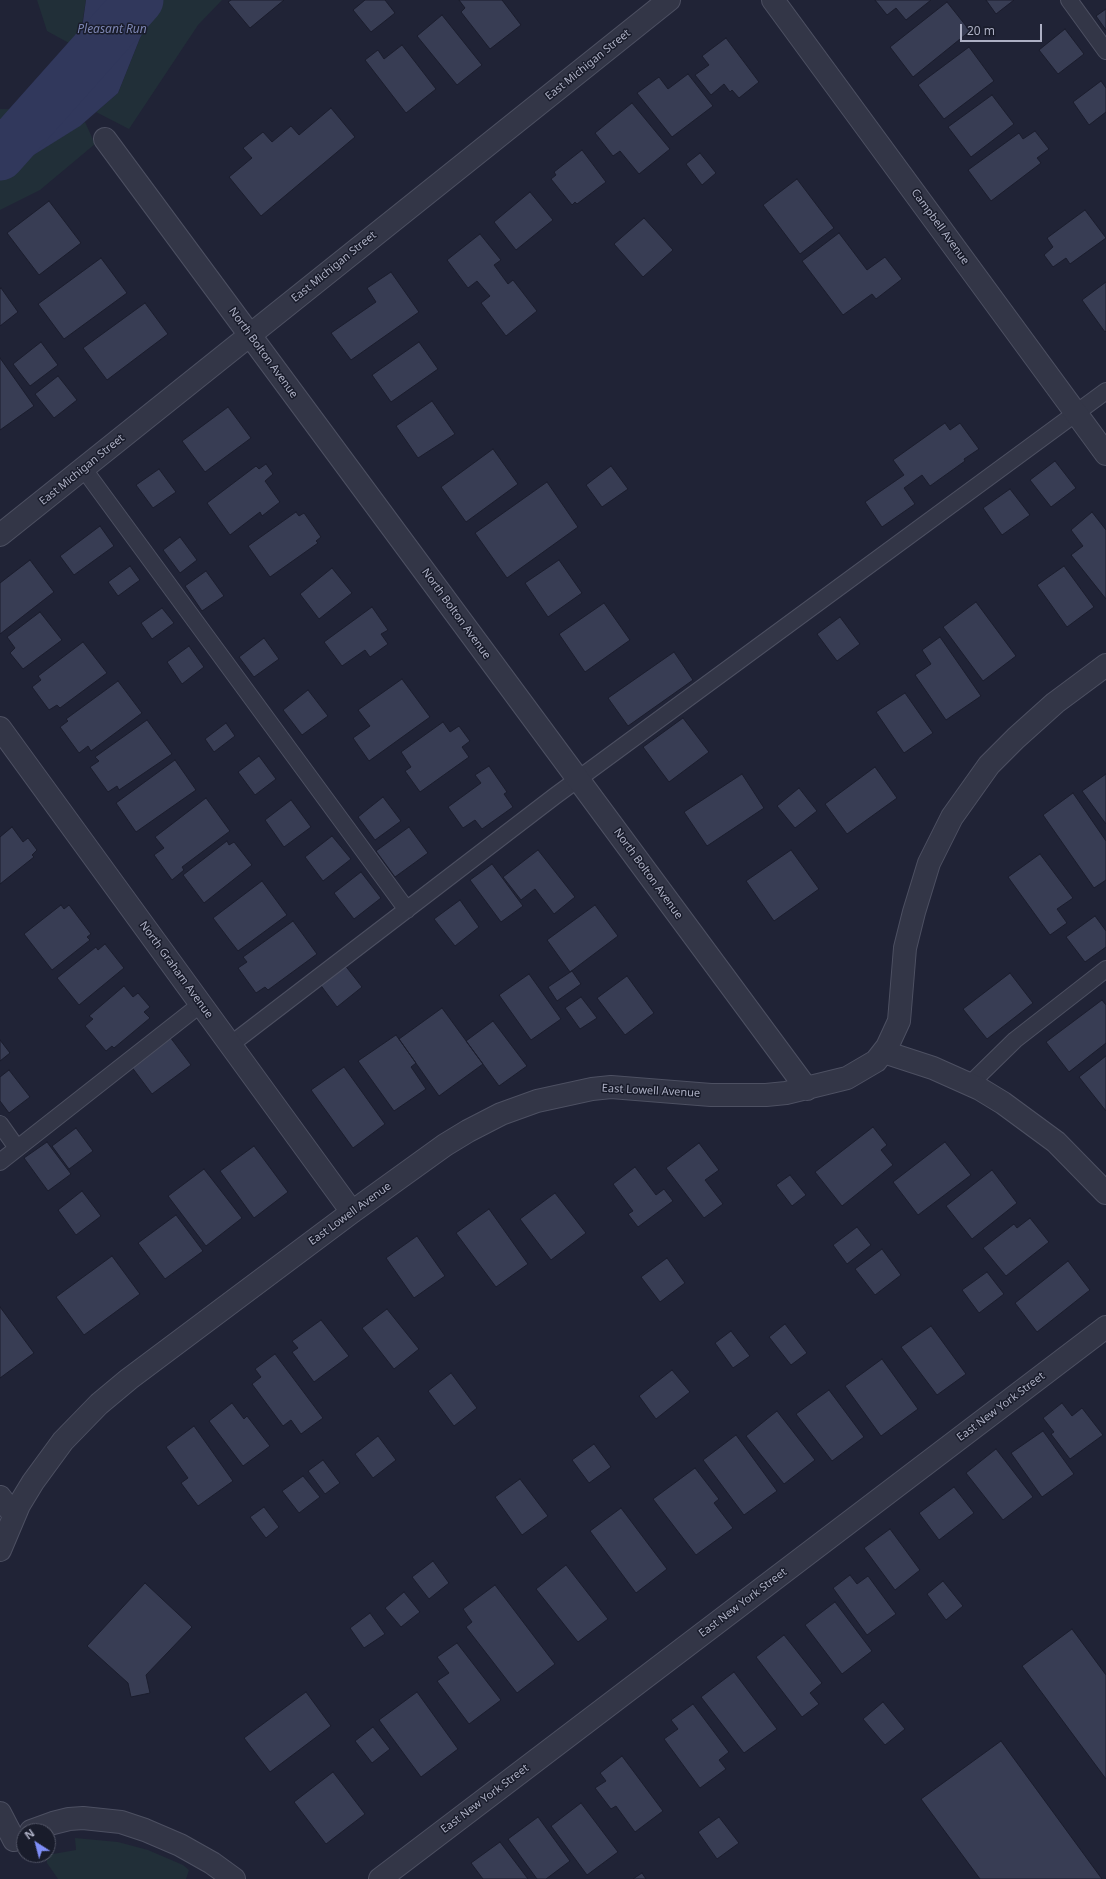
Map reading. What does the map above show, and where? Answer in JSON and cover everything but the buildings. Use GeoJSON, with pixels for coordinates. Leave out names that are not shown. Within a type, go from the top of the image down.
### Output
{"type":"FeatureCollection","features":[{"type":"Feature","properties":{"kind":"street","name":"East Michigan Street"},"geometry":{"type":"LineString","coordinates":[[0,535],[669,0]]}},
{"type":"Feature","properties":{"kind":"street","name":"Campbell Avenue"},"geometry":{"type":"LineString","coordinates":[[773,0],[1106,454]]}},
{"type":"Feature","properties":{"kind":"street","name":"North Bolton Avenue"},"geometry":{"type":"LineString","coordinates":[[105,139],[807,1089]]}},
{"type":"Feature","properties":{"kind":"street"},"geometry":{"type":"LineString","coordinates":[[1106,666],[1055,703],[1016,738],[989,765],[952,817],[929,863],[921,887],[906,948],[899,1021],[884,1052],[933,1068],[992,1096],[1036,1126],[1074,1159],[1106,1193]]}},
{"type":"Feature","properties":{"kind":"street","name":"North Graham Avenue"},"geometry":{"type":"LineString","coordinates":[[0,728],[352,1212]]}},
{"type":"Feature","properties":{"kind":"street","name":"East Lowell Avenue"},"geometry":{"type":"LineString","coordinates":[[0,1550],[14,1515],[26,1493],[56,1451],[99,1404],[129,1379],[352,1212],[456,1137],[501,1114],[537,1101],[602,1088],[636,1088],[743,1096],[786,1093],[807,1089],[852,1076],[876,1061],[884,1052]]}},
{"type":"Feature","properties":{"kind":"street","name":"East New York Street"},"geometry":{"type":"LineString","coordinates":[[380,1879],[1106,1327]]}},
{"type":"Feature","properties":{"kind":"street"},"geometry":{"type":"LineString","coordinates":[[0,1497],[14,1515]]}},
{"type":"Feature","properties":{"kind":"street"},"geometry":{"type":"LineString","coordinates":[[0,1813],[14,1837],[69,1819],[84,1818],[120,1822],[145,1830],[180,1845],[212,1863],[234,1879]]}},
{"type":"Feature","properties":{"kind":"lane"},"geometry":{"type":"LineString","coordinates":[[1069,0],[1106,51]]}},
{"type":"Feature","properties":{"kind":"lane"},"geometry":{"type":"LineString","coordinates":[[230,1045],[578,779],[1106,391]]}},
{"type":"Feature","properties":{"kind":"lane"},"geometry":{"type":"LineString","coordinates":[[83,468],[407,910]]}},
{"type":"Feature","properties":{"kind":"lane"},"geometry":{"type":"LineString","coordinates":[[969,1085],[1015,1040],[1106,970]]}},
{"type":"Feature","properties":{"kind":"lane"},"geometry":{"type":"LineString","coordinates":[[0,1162],[201,1004]]}},
{"type":"Feature","properties":{"kind":"lane"},"geometry":{"type":"LineString","coordinates":[[0,1124],[17,1148]]}},
{"type":"Feature","properties":{"kind":"shaded area"},"geometry":{"type":"Polygon","coordinates":[[[37,0],[86,0],[78,48],[47,31],[37,0]]]}},
{"type":"Feature","properties":{"kind":"shaded area"},"geometry":{"type":"Polygon","coordinates":[[[161,0],[222,0],[198,25],[129,129],[96,112],[118,93],[140,38],[161,0]]]}},
{"type":"Feature","properties":{"kind":"shaded area"},"geometry":{"type":"Polygon","coordinates":[[[0,109],[53,110],[0,144],[0,109]]]}},
{"type":"Feature","properties":{"kind":"shaded area"},"geometry":{"type":"Polygon","coordinates":[[[85,122],[95,144],[40,190],[0,210],[0,176],[85,122]]]}},
{"type":"Feature","properties":{"kind":"shaded area"},"geometry":{"type":"Polygon","coordinates":[[[75,1838],[118,1842],[148,1850],[183,1865],[189,1870],[186,1879],[58,1879],[47,1863],[56,1863],[56,1853],[76,1850],[75,1838]]]}},
{"type":"Feature","properties":{"kind":"water","name":"Pleasant Run"},"geometry":{"type":"Polygon","coordinates":[[[86,0],[161,0],[140,38],[118,93],[80,126],[0,176],[0,144],[53,110],[73,69],[81,36],[86,0]]]}},
{"type":"Feature","properties":{"kind":"waterway","name":"Pleasant Run"},"geometry":{"type":"LineString","coordinates":[[0,156],[139,0]]}}]}
